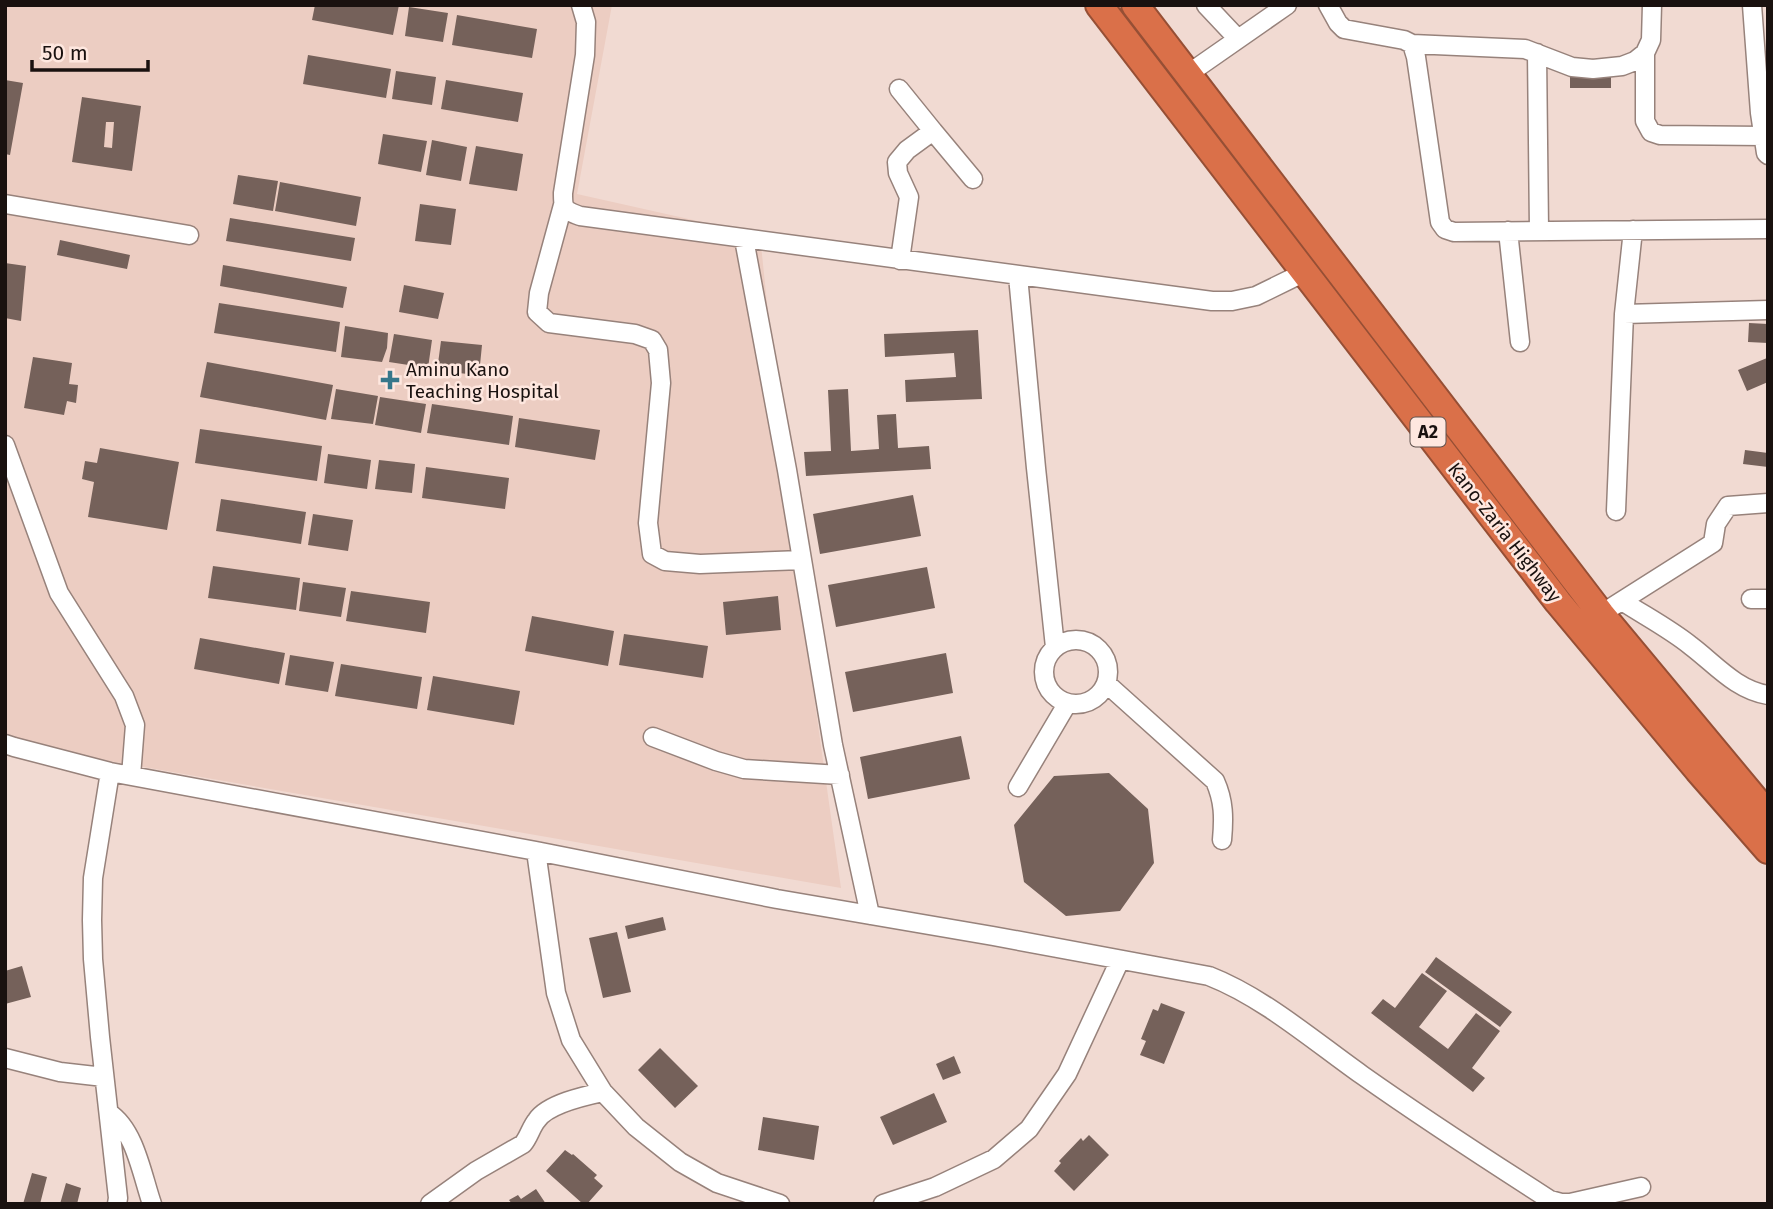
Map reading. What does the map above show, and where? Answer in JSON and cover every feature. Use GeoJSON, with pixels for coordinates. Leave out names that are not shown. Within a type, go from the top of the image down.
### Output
{"type":"FeatureCollection","features":[{"type":"Feature","properties":{"kind":"highway","name":"Kano-Zaria Highway"},"geometry":{"type":"LineString","coordinates":[[1099,5],[1558,602],[1698,770],[1768,849]]}},
{"type":"Feature","properties":{"kind":"highway","name":"Kano-Zaria Highway"},"geometry":{"type":"LineString","coordinates":[[1135,5],[1612,608],[1768,815]]}},
{"type":"Feature","properties":{"kind":"street"},"geometry":{"type":"LineString","coordinates":[[581,5],[586,22],[585,55],[563,205],[537,312],[549,323],[635,334],[652,340],[658,351],[661,383],[648,523],[652,554],[665,561],[700,564],[802,560]]}},
{"type":"Feature","properties":{"kind":"street"},"geometry":{"type":"LineString","coordinates":[[1206,5],[1238,39]]}},
{"type":"Feature","properties":{"kind":"street"},"geometry":{"type":"LineString","coordinates":[[1188,74],[1287,5]]}},
{"type":"Feature","properties":{"kind":"street"},"geometry":{"type":"LineString","coordinates":[[1328,5],[1344,29],[1404,40],[1412,44],[1525,49],[1561,64],[1593,69],[1622,66],[1645,53]]}},
{"type":"Feature","properties":{"kind":"street"},"geometry":{"type":"LineString","coordinates":[[1652,5],[1651,40],[1645,53],[1645,121],[1651,132],[1660,135],[1765,136]]}},
{"type":"Feature","properties":{"kind":"street"},"geometry":{"type":"LineString","coordinates":[[1752,5],[1761,39],[1760,113],[1768,155]]}},
{"type":"Feature","properties":{"kind":"street"},"geometry":{"type":"LineString","coordinates":[[1412,44],[1440,222],[1445,229],[1454,232],[1768,229]]}},
{"type":"Feature","properties":{"kind":"street"},"geometry":{"type":"LineString","coordinates":[[1537,53],[1539,230]]}},
{"type":"Feature","properties":{"kind":"street"},"geometry":{"type":"LineString","coordinates":[[899,89],[973,179]]}},
{"type":"Feature","properties":{"kind":"street"},"geometry":{"type":"LineString","coordinates":[[900,260],[909,197],[898,173],[897,162],[907,150],[933,131]]}},
{"type":"Feature","properties":{"kind":"street"},"geometry":{"type":"LineString","coordinates":[[5,204],[189,235]]}},
{"type":"Feature","properties":{"kind":"street"},"geometry":{"type":"LineString","coordinates":[[563,205],[567,211],[580,216],[1192,299],[1232,301],[1256,296],[1305,272]]}},
{"type":"Feature","properties":{"kind":"street"},"geometry":{"type":"LineString","coordinates":[[1616,511],[1624,314],[1633,230]]}},
{"type":"Feature","properties":{"kind":"street"},"geometry":{"type":"LineString","coordinates":[[1508,231],[1520,342]]}},
{"type":"Feature","properties":{"kind":"street"},"geometry":{"type":"LineString","coordinates":[[744,239],[833,745],[870,915]]}},
{"type":"Feature","properties":{"kind":"street"},"geometry":{"type":"LineString","coordinates":[[1018,276],[1055,648]]}},
{"type":"Feature","properties":{"kind":"street"},"geometry":{"type":"LineString","coordinates":[[1624,314],[1768,310]]}},
{"type":"Feature","properties":{"kind":"street"},"geometry":{"type":"LineString","coordinates":[[5,445],[59,593],[124,696],[135,725],[131,776]]}},
{"type":"Feature","properties":{"kind":"street"},"geometry":{"type":"LineString","coordinates":[[1612,608],[1713,543],[1716,524],[1728,506],[1768,503]]}},
{"type":"Feature","properties":{"kind":"street"},"geometry":{"type":"LineString","coordinates":[[1612,608],[1690,645],[1730,678],[1756,693],[1768,695]]}},
{"type":"Feature","properties":{"kind":"street"},"geometry":{"type":"LineString","coordinates":[[1070,640],[1087,642],[1101,651],[1108,667],[1107,684],[1097,697],[1082,704],[1067,704],[1051,694],[1044,678],[1045,661],[1055,648],[1070,640]]}},
{"type":"Feature","properties":{"kind":"street"},"geometry":{"type":"LineString","coordinates":[[1107,684],[1215,781],[1221,795],[1224,817],[1222,840]]}},
{"type":"Feature","properties":{"kind":"street"},"geometry":{"type":"LineString","coordinates":[[1018,787],[1067,704]]}},
{"type":"Feature","properties":{"kind":"street"},"geometry":{"type":"LineString","coordinates":[[653,737],[744,769],[840,775]]}},
{"type":"Feature","properties":{"kind":"street"},"geometry":{"type":"LineString","coordinates":[[5,744],[110,772],[777,899],[1209,976],[1264,1005],[1423,1118],[1550,1200],[1570,1203],[1641,1187]]}},
{"type":"Feature","properties":{"kind":"street"},"geometry":{"type":"LineString","coordinates":[[110,772],[93,878],[92,919],[93,959],[117,1204]]}},
{"type":"Feature","properties":{"kind":"street"},"geometry":{"type":"LineString","coordinates":[[536,851],[556,993],[562,1016],[571,1040],[603,1092],[636,1127],[680,1162],[717,1183],[780,1204]]}},
{"type":"Feature","properties":{"kind":"street"},"geometry":{"type":"LineString","coordinates":[[883,1204],[935,1187],[994,1159],[1029,1129],[1067,1074],[1120,960]]}},
{"type":"Feature","properties":{"kind":"street"},"geometry":{"type":"LineString","coordinates":[[5,1058],[60,1072],[104,1077]]}},
{"type":"Feature","properties":{"kind":"street"},"geometry":{"type":"LineString","coordinates":[[430,1204],[476,1171],[523,1144],[536,1120],[543,1114],[565,1102],[603,1092]]}},
{"type":"Feature","properties":{"kind":"street"},"geometry":{"type":"LineString","coordinates":[[109,1113],[116,1118],[130,1138],[152,1204]]}},
{"type":"Feature","properties":{"kind":"shaded area","name":"Aminu Kano Teaching Hospital"},"geometry":{"type":"Polygon","coordinates":[[[5,5],[612,5],[577,194],[760,235],[790,526],[841,888],[34,748],[5,734],[5,5]]]}},
{"type":"Feature","properties":{"kind":"building"},"geometry":{"type":"Polygon","coordinates":[[[315,5],[399,5],[393,35],[312,20],[315,5]]]}},
{"type":"Feature","properties":{"kind":"building"},"geometry":{"type":"Polygon","coordinates":[[[409,7],[448,13],[443,42],[405,36],[409,7]]]}},
{"type":"Feature","properties":{"kind":"building"},"geometry":{"type":"Polygon","coordinates":[[[457,15],[537,29],[532,58],[452,45],[457,15]]]}},
{"type":"Feature","properties":{"kind":"building"},"geometry":{"type":"Polygon","coordinates":[[[308,55],[391,69],[386,98],[303,84],[308,55]]]}},
{"type":"Feature","properties":{"kind":"building"},"geometry":{"type":"Polygon","coordinates":[[[396,71],[436,77],[432,105],[392,99],[396,71]]]}},
{"type":"Feature","properties":{"kind":"building"},"geometry":{"type":"Polygon","coordinates":[[[1570,72],[1611,73],[1611,88],[1570,88],[1570,72]]]}},
{"type":"Feature","properties":{"kind":"building"},"geometry":{"type":"Polygon","coordinates":[[[5,80],[23,83],[10,155],[5,154],[5,80]]]}},
{"type":"Feature","properties":{"kind":"building"},"geometry":{"type":"Polygon","coordinates":[[[446,80],[523,93],[518,122],[441,109],[446,80]]]}},
{"type":"Feature","properties":{"kind":"building"},"geometry":{"type":"Polygon","coordinates":[[[82,97],[141,106],[132,171],[72,162],[82,97]],[[106,122],[104,147],[112,148],[114,122],[106,122]]]}},
{"type":"Feature","properties":{"kind":"building"},"geometry":{"type":"Polygon","coordinates":[[[383,134],[427,141],[421,172],[378,164],[383,134]]]}},
{"type":"Feature","properties":{"kind":"building"},"geometry":{"type":"Polygon","coordinates":[[[432,140],[467,147],[461,181],[426,175],[432,140]]]}},
{"type":"Feature","properties":{"kind":"building"},"geometry":{"type":"Polygon","coordinates":[[[476,146],[523,154],[517,191],[469,184],[476,146]]]}},
{"type":"Feature","properties":{"kind":"building"},"geometry":{"type":"Polygon","coordinates":[[[238,175],[278,181],[273,211],[233,204],[238,175]]]}},
{"type":"Feature","properties":{"kind":"building"},"geometry":{"type":"Polygon","coordinates":[[[280,182],[361,197],[356,226],[275,211],[280,182]]]}},
{"type":"Feature","properties":{"kind":"building"},"geometry":{"type":"Polygon","coordinates":[[[420,204],[456,209],[451,245],[415,241],[420,204]]]}},
{"type":"Feature","properties":{"kind":"building"},"geometry":{"type":"Polygon","coordinates":[[[230,218],[355,238],[351,261],[226,241],[230,218]]]}},
{"type":"Feature","properties":{"kind":"building"},"geometry":{"type":"Polygon","coordinates":[[[60,240],[130,255],[127,269],[57,255],[60,240]]]}},
{"type":"Feature","properties":{"kind":"building"},"geometry":{"type":"Polygon","coordinates":[[[5,263],[26,266],[21,321],[5,318],[5,263]]]}},
{"type":"Feature","properties":{"kind":"building"},"geometry":{"type":"Polygon","coordinates":[[[223,265],[347,287],[343,308],[220,286],[223,265]]]}},
{"type":"Feature","properties":{"kind":"building"},"geometry":{"type":"Polygon","coordinates":[[[404,285],[444,293],[438,319],[399,312],[404,285]]]}},
{"type":"Feature","properties":{"kind":"building"},"geometry":{"type":"Polygon","coordinates":[[[219,303],[340,322],[336,352],[214,333],[219,303]]]}},
{"type":"Feature","properties":{"kind":"building"},"geometry":{"type":"Polygon","coordinates":[[[1749,323],[1768,324],[1768,343],[1748,342],[1749,323]]]}},
{"type":"Feature","properties":{"kind":"building"},"geometry":{"type":"Polygon","coordinates":[[[345,326],[388,333],[382,362],[341,357],[345,326]]]}},
{"type":"Feature","properties":{"kind":"building"},"geometry":{"type":"Polygon","coordinates":[[[978,330],[982,399],[906,402],[905,380],[956,377],[954,353],[885,357],[884,334],[978,330]]]}},
{"type":"Feature","properties":{"kind":"building"},"geometry":{"type":"Polygon","coordinates":[[[394,334],[432,340],[428,368],[389,362],[394,334]]]}},
{"type":"Feature","properties":{"kind":"building"},"geometry":{"type":"Polygon","coordinates":[[[441,341],[482,345],[479,375],[437,371],[441,341]]]}},
{"type":"Feature","properties":{"kind":"building"},"geometry":{"type":"Polygon","coordinates":[[[33,357],[72,363],[69,384],[78,385],[76,403],[67,401],[64,415],[24,408],[33,357]]]}},
{"type":"Feature","properties":{"kind":"building"},"geometry":{"type":"Polygon","coordinates":[[[1767,358],[1768,382],[1747,391],[1738,370],[1767,358]]]}},
{"type":"Feature","properties":{"kind":"building"},"geometry":{"type":"Polygon","coordinates":[[[207,362],[333,385],[326,420],[200,397],[207,362]]]}},
{"type":"Feature","properties":{"kind":"building"},"geometry":{"type":"Polygon","coordinates":[[[336,389],[378,396],[373,424],[331,419],[336,389]]]}},
{"type":"Feature","properties":{"kind":"building"},"geometry":{"type":"Polygon","coordinates":[[[848,389],[851,451],[879,449],[877,415],[896,414],[898,448],[929,446],[931,469],[806,476],[804,452],[831,451],[828,390],[848,389]]]}},
{"type":"Feature","properties":{"kind":"building"},"geometry":{"type":"Polygon","coordinates":[[[380,397],[426,404],[421,433],[375,425],[380,397]]]}},
{"type":"Feature","properties":{"kind":"building"},"geometry":{"type":"Polygon","coordinates":[[[432,404],[513,416],[509,445],[427,433],[432,404]]]}},
{"type":"Feature","properties":{"kind":"building"},"geometry":{"type":"Polygon","coordinates":[[[519,418],[600,430],[595,460],[515,447],[519,418]]]}},
{"type":"Feature","properties":{"kind":"building"},"geometry":{"type":"Polygon","coordinates":[[[200,429],[322,446],[317,481],[195,463],[200,429]]]}},
{"type":"Feature","properties":{"kind":"building"},"geometry":{"type":"Polygon","coordinates":[[[100,448],[179,462],[167,530],[88,517],[94,482],[82,479],[85,461],[97,463],[100,448]]]}},
{"type":"Feature","properties":{"kind":"building"},"geometry":{"type":"Polygon","coordinates":[[[1745,450],[1768,453],[1768,467],[1743,464],[1745,450]]]}},
{"type":"Feature","properties":{"kind":"building"},"geometry":{"type":"Polygon","coordinates":[[[328,454],[371,460],[367,489],[324,483],[328,454]]]}},
{"type":"Feature","properties":{"kind":"building"},"geometry":{"type":"Polygon","coordinates":[[[379,460],[415,464],[412,493],[375,489],[379,460]]]}},
{"type":"Feature","properties":{"kind":"building"},"geometry":{"type":"Polygon","coordinates":[[[426,467],[509,478],[505,509],[422,498],[426,467]]]}},
{"type":"Feature","properties":{"kind":"building"},"geometry":{"type":"Polygon","coordinates":[[[913,495],[921,536],[820,554],[813,514],[913,495]]]}},
{"type":"Feature","properties":{"kind":"building"},"geometry":{"type":"Polygon","coordinates":[[[221,499],[306,512],[301,544],[216,531],[221,499]]]}},
{"type":"Feature","properties":{"kind":"building"},"geometry":{"type":"Polygon","coordinates":[[[313,514],[353,520],[348,551],[308,545],[313,514]]]}},
{"type":"Feature","properties":{"kind":"building"},"geometry":{"type":"Polygon","coordinates":[[[213,566],[300,578],[296,610],[208,598],[213,566]]]}},
{"type":"Feature","properties":{"kind":"building"},"geometry":{"type":"Polygon","coordinates":[[[927,567],[935,608],[836,627],[828,585],[927,567]]]}},
{"type":"Feature","properties":{"kind":"building"},"geometry":{"type":"Polygon","coordinates":[[[303,582],[346,588],[341,617],[299,611],[303,582]]]}},
{"type":"Feature","properties":{"kind":"building"},"geometry":{"type":"Polygon","coordinates":[[[351,591],[430,602],[426,633],[346,621],[351,591]]]}},
{"type":"Feature","properties":{"kind":"building"},"geometry":{"type":"Polygon","coordinates":[[[778,596],[781,630],[726,635],[723,602],[778,596]]]}},
{"type":"Feature","properties":{"kind":"building"},"geometry":{"type":"Polygon","coordinates":[[[532,616],[614,631],[608,666],[525,651],[532,616]]]}},
{"type":"Feature","properties":{"kind":"building"},"geometry":{"type":"Polygon","coordinates":[[[624,634],[708,646],[703,678],[619,665],[624,634]]]}},
{"type":"Feature","properties":{"kind":"building"},"geometry":{"type":"Polygon","coordinates":[[[200,638],[285,653],[279,684],[194,669],[200,638]]]}},
{"type":"Feature","properties":{"kind":"building"},"geometry":{"type":"Polygon","coordinates":[[[946,653],[953,693],[853,712],[845,672],[946,653]]]}},
{"type":"Feature","properties":{"kind":"building"},"geometry":{"type":"Polygon","coordinates":[[[290,655],[334,662],[328,692],[285,685],[290,655]]]}},
{"type":"Feature","properties":{"kind":"building"},"geometry":{"type":"Polygon","coordinates":[[[341,664],[422,677],[417,709],[335,696],[341,664]]]}},
{"type":"Feature","properties":{"kind":"building"},"geometry":{"type":"Polygon","coordinates":[[[433,676],[520,691],[514,725],[427,710],[433,676]]]}},
{"type":"Feature","properties":{"kind":"building"},"geometry":{"type":"Polygon","coordinates":[[[961,736],[970,779],[868,799],[860,757],[961,736]]]}},
{"type":"Feature","properties":{"kind":"building"},"geometry":{"type":"Polygon","coordinates":[[[1109,773],[1148,809],[1154,863],[1120,911],[1066,916],[1024,882],[1014,825],[1054,776],[1109,773]]]}},
{"type":"Feature","properties":{"kind":"building"},"geometry":{"type":"Polygon","coordinates":[[[663,917],[666,930],[628,939],[625,926],[663,917]]]}},
{"type":"Feature","properties":{"kind":"building"},"geometry":{"type":"Polygon","coordinates":[[[617,932],[631,992],[603,998],[589,938],[617,932]]]}},
{"type":"Feature","properties":{"kind":"building"},"geometry":{"type":"Polygon","coordinates":[[[1436,957],[1512,1012],[1500,1027],[1425,972],[1436,957]]]}},
{"type":"Feature","properties":{"kind":"building"},"geometry":{"type":"Polygon","coordinates":[[[22,966],[31,997],[5,1004],[5,971],[22,966]]]}},
{"type":"Feature","properties":{"kind":"building"},"geometry":{"type":"Polygon","coordinates":[[[1422,973],[1447,991],[1419,1027],[1448,1049],[1476,1013],[1500,1031],[1472,1068],[1485,1078],[1473,1092],[1371,1013],[1383,999],[1395,1008],[1422,973]]]}},
{"type":"Feature","properties":{"kind":"building"},"geometry":{"type":"Polygon","coordinates":[[[1161,1003],[1185,1012],[1164,1064],[1140,1055],[1146,1041],[1141,1039],[1153,1009],[1158,1011],[1161,1003]]]}},
{"type":"Feature","properties":{"kind":"building"},"geometry":{"type":"Polygon","coordinates":[[[660,1048],[698,1086],[675,1108],[638,1070],[660,1048]]]}},
{"type":"Feature","properties":{"kind":"building"},"geometry":{"type":"Polygon","coordinates":[[[954,1056],[961,1073],[943,1080],[936,1064],[954,1056]]]}},
{"type":"Feature","properties":{"kind":"building"},"geometry":{"type":"Polygon","coordinates":[[[934,1093],[947,1122],[893,1145],[880,1117],[934,1093]]]}},
{"type":"Feature","properties":{"kind":"building"},"geometry":{"type":"Polygon","coordinates":[[[763,1117],[819,1126],[814,1160],[758,1150],[763,1117]]]}},
{"type":"Feature","properties":{"kind":"building"},"geometry":{"type":"Polygon","coordinates":[[[1089,1135],[1109,1155],[1074,1191],[1054,1171],[1061,1163],[1059,1161],[1081,1138],[1083,1141],[1089,1135]]]}},
{"type":"Feature","properties":{"kind":"building"},"geometry":{"type":"Polygon","coordinates":[[[565,1150],[597,1175],[594,1178],[603,1186],[587,1204],[583,1204],[546,1171],[565,1150]]]}},
{"type":"Feature","properties":{"kind":"building"},"geometry":{"type":"Polygon","coordinates":[[[32,1173],[47,1177],[40,1204],[23,1204],[32,1173]]]}},
{"type":"Feature","properties":{"kind":"building"},"geometry":{"type":"Polygon","coordinates":[[[66,1183],[81,1188],[77,1204],[60,1204],[66,1183]]]}},
{"type":"Feature","properties":{"kind":"building"},"geometry":{"type":"Polygon","coordinates":[[[536,1189],[546,1204],[512,1204],[509,1200],[518,1195],[521,1199],[536,1189]]]}},
{"type":"Feature","properties":{"kind":"place","name":"Aminu Kano Teaching Hospital"},"geometry":{"type":"Point","coordinates":[390,380]}}]}
